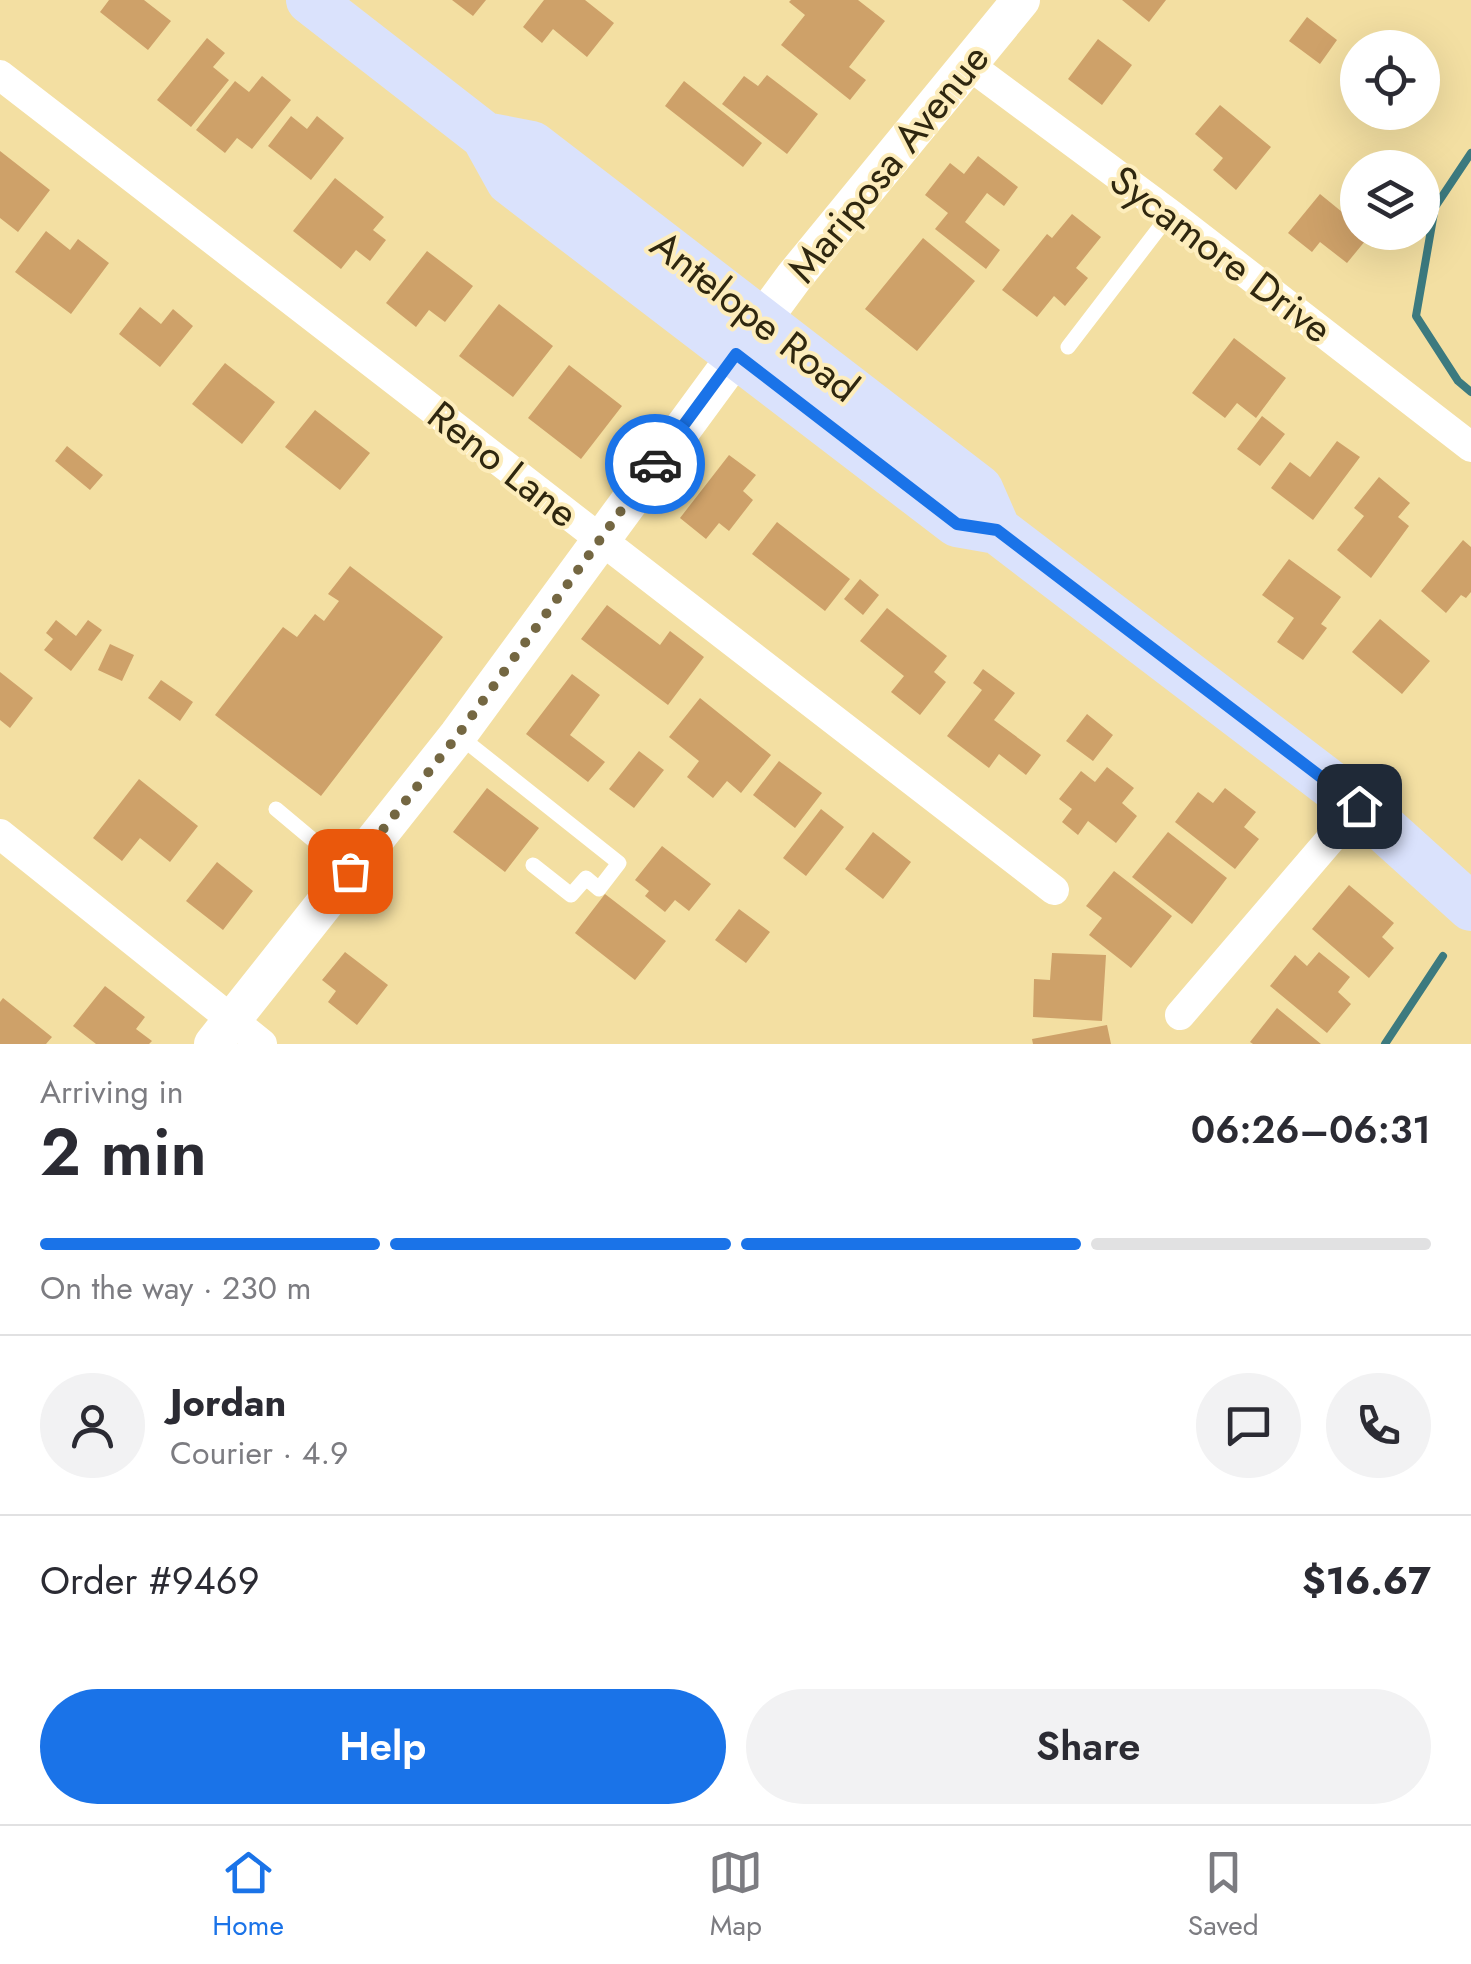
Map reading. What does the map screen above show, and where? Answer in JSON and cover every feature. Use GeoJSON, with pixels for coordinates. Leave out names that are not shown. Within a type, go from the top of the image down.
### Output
{"type":"FeatureCollection","features":[{"type":"Feature","properties":{"kind":"main road","name":"Antelope Road"},"geometry":{"type":"LineString","coordinates":[[310,0],[485,136],[532,145],[748,337],[979,489],[997,530],[1359,806],[1471,907]]}},
{"type":"Feature","properties":{"kind":"street","name":"Mariposa Avenue"},"geometry":{"type":"LineString","coordinates":[[222,1032],[458,735],[748,337],[1021,0]]}},
{"type":"Feature","properties":{"kind":"street","name":"Sycamore Drive"},"geometry":{"type":"LineString","coordinates":[[969,65],[1170,214],[1471,447]]}},
{"type":"Feature","properties":{"kind":"street","name":"Reno Lane"},"geometry":{"type":"LineString","coordinates":[[0,75],[1054,890]]}},
{"type":"Feature","properties":{"kind":"street"},"geometry":{"type":"LineString","coordinates":[[1180,1016],[1359,806]]}},
{"type":"Feature","properties":{"kind":"street"},"geometry":{"type":"LineString","coordinates":[[0,834],[222,1032],[262,1044]]}},
{"type":"Feature","properties":{"kind":"lane"},"geometry":{"type":"LineString","coordinates":[[1068,347],[1170,214]]}},
{"type":"Feature","properties":{"kind":"lane"},"geometry":{"type":"LineString","coordinates":[[458,735],[618,863],[599,889],[586,878],[571,895],[533,865]]}},
{"type":"Feature","properties":{"kind":"lane"},"geometry":{"type":"LineString","coordinates":[[276,809],[350,871]]}},
{"type":"Feature","properties":{"kind":"building"},"geometry":{"type":"Polygon","coordinates":[[[109,0],[144,0],[171,21],[148,50],[100,12],[109,0]]]}},
{"type":"Feature","properties":{"kind":"building"},"geometry":{"type":"Polygon","coordinates":[[[452,0],[486,0],[473,16],[452,0]]]}},
{"type":"Feature","properties":{"kind":"building"},"geometry":{"type":"Polygon","coordinates":[[[544,0],[585,0],[614,23],[587,57],[553,29],[542,43],[523,27],[544,0]]]}},
{"type":"Feature","properties":{"kind":"building"},"geometry":{"type":"Polygon","coordinates":[[[791,0],[858,0],[885,21],[849,67],[866,80],[850,100],[781,45],[805,15],[791,0]]]}},
{"type":"Feature","properties":{"kind":"building"},"geometry":{"type":"Polygon","coordinates":[[[1122,0],[1166,0],[1149,22],[1122,0]]]}},
{"type":"Feature","properties":{"kind":"building"},"geometry":{"type":"Polygon","coordinates":[[[1307,17],[1337,40],[1320,64],[1289,41],[1307,17]]]}},
{"type":"Feature","properties":{"kind":"building"},"geometry":{"type":"Polygon","coordinates":[[[207,38],[225,53],[213,67],[229,80],[191,127],[157,100],[207,38]]]}},
{"type":"Feature","properties":{"kind":"building"},"geometry":{"type":"Polygon","coordinates":[[[1098,39],[1132,65],[1102,105],[1068,79],[1098,39]]]}},
{"type":"Feature","properties":{"kind":"building"},"geometry":{"type":"Polygon","coordinates":[[[767,75],[818,114],[787,154],[722,104],[744,76],[758,86],[767,75]]]}},
{"type":"Feature","properties":{"kind":"building"},"geometry":{"type":"Polygon","coordinates":[[[262,76],[291,100],[252,149],[237,138],[225,153],[196,130],[235,81],[249,92],[262,76]]]}},
{"type":"Feature","properties":{"kind":"building"},"geometry":{"type":"Polygon","coordinates":[[[684,81],[762,143],[743,167],[665,106],[684,81]]]}},
{"type":"Feature","properties":{"kind":"building"},"geometry":{"type":"Polygon","coordinates":[[[1220,105],[1271,147],[1236,190],[1213,170],[1223,158],[1195,134],[1220,105]]]}},
{"type":"Feature","properties":{"kind":"building"},"geometry":{"type":"Polygon","coordinates":[[[291,116],[307,129],[317,116],[344,138],[311,180],[268,146],[291,116]]]}},
{"type":"Feature","properties":{"kind":"building"},"geometry":{"type":"Polygon","coordinates":[[[0,151],[50,190],[18,232],[0,218],[0,151]]]}},
{"type":"Feature","properties":{"kind":"building"},"geometry":{"type":"Polygon","coordinates":[[[978,156],[1018,187],[1004,206],[987,193],[965,222],[1000,250],[986,269],[935,229],[948,213],[925,195],[950,163],[964,174],[978,156]]]}},
{"type":"Feature","properties":{"kind":"building"},"geometry":{"type":"Polygon","coordinates":[[[335,178],[384,217],[373,230],[386,240],[370,261],[356,250],[341,269],[293,231],[335,178]]]}},
{"type":"Feature","properties":{"kind":"building"},"geometry":{"type":"Polygon","coordinates":[[[1320,194],[1340,210],[1340,250],[1358,250],[1347,263],[1320,242],[1312,252],[1288,233],[1320,194]]]}},
{"type":"Feature","properties":{"kind":"building"},"geometry":{"type":"Polygon","coordinates":[[[1072,214],[1101,237],[1076,268],[1088,278],[1065,306],[1054,296],[1037,317],[1002,290],[1047,234],[1052,238],[1072,214]]]}},
{"type":"Feature","properties":{"kind":"building"},"geometry":{"type":"Polygon","coordinates":[[[46,231],[70,250],[78,239],[109,263],[71,314],[15,272],[46,231]]]}},
{"type":"Feature","properties":{"kind":"building"},"geometry":{"type":"Polygon","coordinates":[[[923,238],[975,281],[917,351],[865,309],[923,238]]]}},
{"type":"Feature","properties":{"kind":"building"},"geometry":{"type":"Polygon","coordinates":[[[427,251],[473,286],[445,322],[429,310],[416,327],[386,303],[427,251]]]}},
{"type":"Feature","properties":{"kind":"building"},"geometry":{"type":"Polygon","coordinates":[[[499,304],[553,346],[513,397],[459,356],[499,304]]]}},
{"type":"Feature","properties":{"kind":"building"},"geometry":{"type":"Polygon","coordinates":[[[140,307],[161,324],[173,309],[193,326],[160,367],[119,334],[140,307]]]}},
{"type":"Feature","properties":{"kind":"building"},"geometry":{"type":"Polygon","coordinates":[[[1234,338],[1286,378],[1256,418],[1237,403],[1225,418],[1192,393],[1234,338]]]}},
{"type":"Feature","properties":{"kind":"building"},"geometry":{"type":"Polygon","coordinates":[[[225,363],[275,402],[242,444],[192,404],[225,363]]]}},
{"type":"Feature","properties":{"kind":"building"},"geometry":{"type":"Polygon","coordinates":[[[569,365],[622,406],[581,459],[528,418],[569,365]]]}},
{"type":"Feature","properties":{"kind":"building"},"geometry":{"type":"Polygon","coordinates":[[[315,410],[370,453],[340,490],[285,447],[315,410]]]}},
{"type":"Feature","properties":{"kind":"building"},"geometry":{"type":"Polygon","coordinates":[[[1262,416],[1285,434],[1260,466],[1237,449],[1262,416]]]}},
{"type":"Feature","properties":{"kind":"building"},"geometry":{"type":"Polygon","coordinates":[[[1337,441],[1360,457],[1313,520],[1271,488],[1290,462],[1310,477],[1337,441]]]}},
{"type":"Feature","properties":{"kind":"building"},"geometry":{"type":"Polygon","coordinates":[[[67,446],[103,475],[90,490],[55,461],[67,446]]]}},
{"type":"Feature","properties":{"kind":"building"},"geometry":{"type":"Polygon","coordinates":[[[729,455],[756,475],[743,491],[753,500],[729,531],[719,523],[706,539],[680,518],[729,455]]]}},
{"type":"Feature","properties":{"kind":"building"},"geometry":{"type":"Polygon","coordinates":[[[1379,477],[1410,503],[1398,517],[1409,526],[1371,578],[1337,550],[1364,516],[1354,508],[1379,477]]]}},
{"type":"Feature","properties":{"kind":"building"},"geometry":{"type":"Polygon","coordinates":[[[777,522],[850,579],[825,611],[752,554],[777,522]]]}},
{"type":"Feature","properties":{"kind":"building"},"geometry":{"type":"Polygon","coordinates":[[[1463,540],[1471,547],[1471,592],[1466,598],[1461,595],[1446,613],[1421,591],[1463,540]]]}},
{"type":"Feature","properties":{"kind":"building"},"geometry":{"type":"Polygon","coordinates":[[[1289,559],[1341,597],[1321,624],[1327,628],[1303,660],[1277,642],[1294,618],[1262,595],[1289,559]]]}},
{"type":"Feature","properties":{"kind":"building"},"geometry":{"type":"Polygon","coordinates":[[[350,566],[443,637],[321,796],[215,715],[283,627],[297,637],[315,614],[324,621],[339,601],[328,594],[350,566]]]}},
{"type":"Feature","properties":{"kind":"building"},"geometry":{"type":"Polygon","coordinates":[[[860,579],[879,595],[863,615],[844,599],[860,579]]]}},
{"type":"Feature","properties":{"kind":"building"},"geometry":{"type":"Polygon","coordinates":[[[607,605],[660,645],[670,631],[704,657],[668,705],[581,639],[607,605]]]}},
{"type":"Feature","properties":{"kind":"building"},"geometry":{"type":"Polygon","coordinates":[[[887,608],[947,656],[934,672],[946,682],[920,715],[891,692],[904,676],[860,641],[887,608]]]}},
{"type":"Feature","properties":{"kind":"building"},"geometry":{"type":"Polygon","coordinates":[[[1380,619],[1430,661],[1402,694],[1352,652],[1380,619]]]}},
{"type":"Feature","properties":{"kind":"building"},"geometry":{"type":"Polygon","coordinates":[[[56,620],[76,636],[88,620],[102,630],[71,671],[44,650],[53,639],[46,633],[56,620]]]}},
{"type":"Feature","properties":{"kind":"building"},"geometry":{"type":"Polygon","coordinates":[[[110,644],[134,655],[122,681],[98,670],[110,644]]]}},
{"type":"Feature","properties":{"kind":"building"},"geometry":{"type":"Polygon","coordinates":[[[983,669],[1015,693],[994,720],[1041,755],[1026,775],[999,754],[989,768],[947,736],[982,690],[973,683],[983,669]]]}},
{"type":"Feature","properties":{"kind":"building"},"geometry":{"type":"Polygon","coordinates":[[[0,672],[33,698],[10,728],[0,720],[0,672]]]}},
{"type":"Feature","properties":{"kind":"building"},"geometry":{"type":"Polygon","coordinates":[[[572,674],[600,695],[570,735],[605,762],[588,782],[526,734],[572,674]]]}},
{"type":"Feature","properties":{"kind":"building"},"geometry":{"type":"Polygon","coordinates":[[[161,680],[193,702],[180,721],[148,698],[161,680]]]}},
{"type":"Feature","properties":{"kind":"building"},"geometry":{"type":"Polygon","coordinates":[[[700,698],[771,755],[741,793],[727,781],[713,798],[687,777],[699,761],[669,737],[700,698]]]}},
{"type":"Feature","properties":{"kind":"building"},"geometry":{"type":"Polygon","coordinates":[[[1087,714],[1113,735],[1093,761],[1066,741],[1087,714]]]}},
{"type":"Feature","properties":{"kind":"building"},"geometry":{"type":"Polygon","coordinates":[[[639,751],[664,770],[634,808],[609,789],[639,751]]]}},
{"type":"Feature","properties":{"kind":"building"},"geometry":{"type":"Polygon","coordinates":[[[779,761],[822,793],[795,828],[753,795],[779,761]]]}},
{"type":"Feature","properties":{"kind":"building"},"geometry":{"type":"Polygon","coordinates":[[[1107,767],[1134,788],[1122,803],[1137,816],[1116,843],[1088,821],[1078,835],[1062,822],[1072,809],[1059,799],[1081,771],[1095,782],[1107,767]]]}},
{"type":"Feature","properties":{"kind":"building"},"geometry":{"type":"Polygon","coordinates":[[[139,779],[198,826],[170,862],[140,838],[122,861],[93,838],[139,779]]]}},
{"type":"Feature","properties":{"kind":"building"},"geometry":{"type":"Polygon","coordinates":[[[487,788],[539,828],[505,872],[453,832],[487,788]]]}},
{"type":"Feature","properties":{"kind":"building"},"geometry":{"type":"Polygon","coordinates":[[[1225,788],[1256,812],[1244,827],[1259,839],[1235,869],[1175,822],[1198,792],[1213,803],[1225,788]]]}},
{"type":"Feature","properties":{"kind":"building"},"geometry":{"type":"Polygon","coordinates":[[[821,809],[844,827],[806,876],[783,858],[821,809]]]}},
{"type":"Feature","properties":{"kind":"building"},"geometry":{"type":"Polygon","coordinates":[[[873,832],[911,862],[883,899],[845,869],[873,832]]]}},
{"type":"Feature","properties":{"kind":"building"},"geometry":{"type":"Polygon","coordinates":[[[1168,832],[1227,878],[1192,924],[1132,877],[1168,832]]]}},
{"type":"Feature","properties":{"kind":"building"},"geometry":{"type":"Polygon","coordinates":[[[662,846],[711,884],[689,911],[675,900],[665,912],[645,896],[649,891],[635,880],[662,846]]]}},
{"type":"Feature","properties":{"kind":"building"},"geometry":{"type":"Polygon","coordinates":[[[217,862],[253,891],[223,930],[186,901],[217,862]]]}},
{"type":"Feature","properties":{"kind":"building"},"geometry":{"type":"Polygon","coordinates":[[[1114,871],[1172,916],[1131,968],[1089,935],[1102,918],[1086,906],[1114,871]]]}},
{"type":"Feature","properties":{"kind":"building"},"geometry":{"type":"Polygon","coordinates":[[[1349,885],[1394,923],[1382,937],[1394,948],[1369,978],[1312,929],[1349,885]]]}},
{"type":"Feature","properties":{"kind":"building"},"geometry":{"type":"Polygon","coordinates":[[[605,894],[666,941],[635,980],[575,933],[605,894]]]}},
{"type":"Feature","properties":{"kind":"building"},"geometry":{"type":"Polygon","coordinates":[[[739,909],[770,932],[746,963],[715,940],[739,909]]]}},
{"type":"Feature","properties":{"kind":"building"},"geometry":{"type":"Polygon","coordinates":[[[345,952],[388,985],[357,1025],[328,1002],[336,991],[322,980],[345,952]]]}},
{"type":"Feature","properties":{"kind":"building"},"geometry":{"type":"Polygon","coordinates":[[[1319,952],[1350,977],[1338,992],[1351,1004],[1327,1033],[1270,986],[1295,955],[1307,966],[1319,952]]]}},
{"type":"Feature","properties":{"kind":"building"},"geometry":{"type":"Polygon","coordinates":[[[1052,953],[1106,955],[1102,1021],[1033,1017],[1034,979],[1050,980],[1052,953]]]}},
{"type":"Feature","properties":{"kind":"building"},"geometry":{"type":"Polygon","coordinates":[[[105,986],[145,1017],[136,1029],[152,1041],[149,1044],[96,1044],[73,1026],[105,986]]]}},
{"type":"Feature","properties":{"kind":"building"},"geometry":{"type":"Polygon","coordinates":[[[3,998],[52,1037],[46,1044],[0,1044],[3,998]]]}},
{"type":"Feature","properties":{"kind":"building"},"geometry":{"type":"Polygon","coordinates":[[[1277,1008],[1321,1044],[1250,1042],[1277,1008]]]}},
{"type":"Feature","properties":{"kind":"building"},"geometry":{"type":"Polygon","coordinates":[[[1107,1025],[1111,1044],[1033,1044],[1032,1039],[1107,1025]]]}},
{"type":"Feature","properties":{"kind":"waterway"},"geometry":{"type":"LineString","coordinates":[[1471,153],[1435,207],[1416,316],[1458,381],[1471,392]]}},
{"type":"Feature","properties":{"kind":"waterway"},"geometry":{"type":"LineString","coordinates":[[1385,1044],[1443,956]]}},
{"type":"Feature","properties":{"kind":"way so far"},"geometry":{"type":"LineString","coordinates":[[350,871],[458,735],[655,464]]}},
{"type":"Feature","properties":{"kind":"route"},"geometry":{"type":"LineString","coordinates":[[655,464],[736,354],[957,524],[997,530],[1359,806]]}}]}
